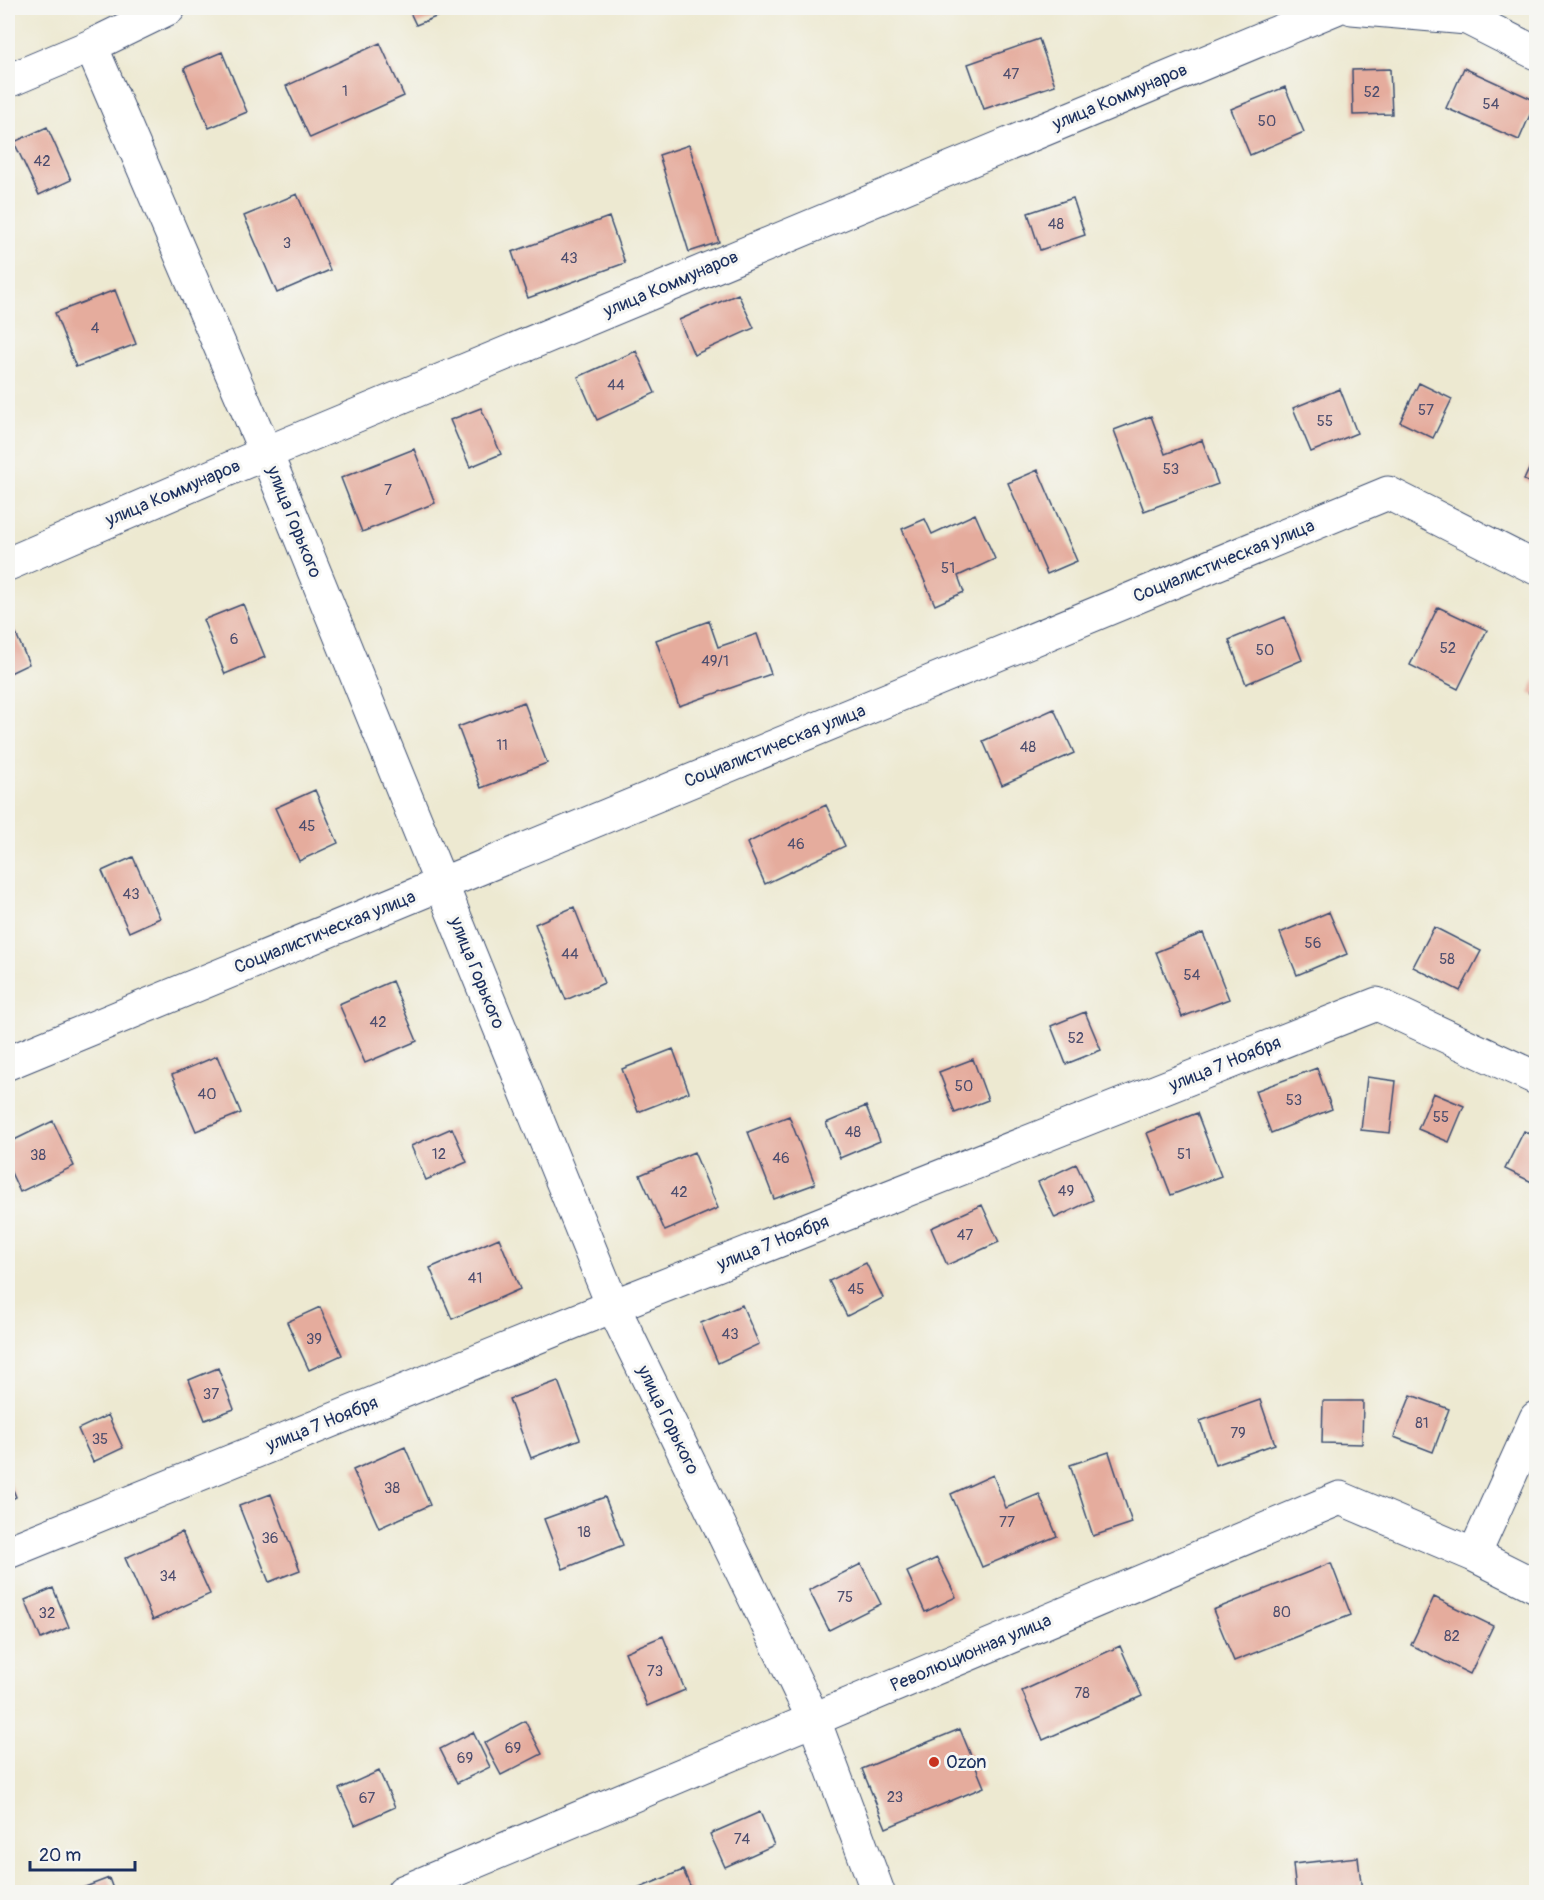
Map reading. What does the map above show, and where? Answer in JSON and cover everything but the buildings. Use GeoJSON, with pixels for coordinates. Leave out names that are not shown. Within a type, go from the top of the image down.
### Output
{"type":"FeatureCollection","features":[{"type":"Feature","properties":{"kind":"street"},"geometry":{"type":"LineString","coordinates":[[8,81],[91,46],[169,8]]}},
{"type":"Feature","properties":{"kind":"street","name":"улица Коммунаров"},"geometry":{"type":"LineString","coordinates":[[8,564],[266,453],[1336,8]]}},
{"type":"Feature","properties":{"kind":"street"},"geometry":{"type":"LineString","coordinates":[[1352,8],[1467,18],[1536,53]]}},
{"type":"Feature","properties":{"kind":"street","name":"улица Горького"},"geometry":{"type":"LineString","coordinates":[[91,46],[266,453],[613,1306],[814,1720],[878,1893]]}},
{"type":"Feature","properties":{"kind":"street","name":"Социалистическая улица"},"geometry":{"type":"LineString","coordinates":[[8,1063],[1388,493],[1536,568]]}},
{"type":"Feature","properties":{"kind":"street","name":"улица 7 Ноября"},"geometry":{"type":"LineString","coordinates":[[8,1552],[613,1306],[1377,1004],[1536,1078]]}},
{"type":"Feature","properties":{"kind":"street"},"geometry":{"type":"LineString","coordinates":[[1474,1555],[1536,1419]]}},
{"type":"Feature","properties":{"kind":"street","name":"Революционная улица"},"geometry":{"type":"LineString","coordinates":[[403,1893],[1340,1498],[1474,1555],[1536,1587]]}},
{"type":"Feature","properties":{"kind":"place","name":"Ozon"},"geometry":{"type":"Point","coordinates":[934,1762]}}]}
